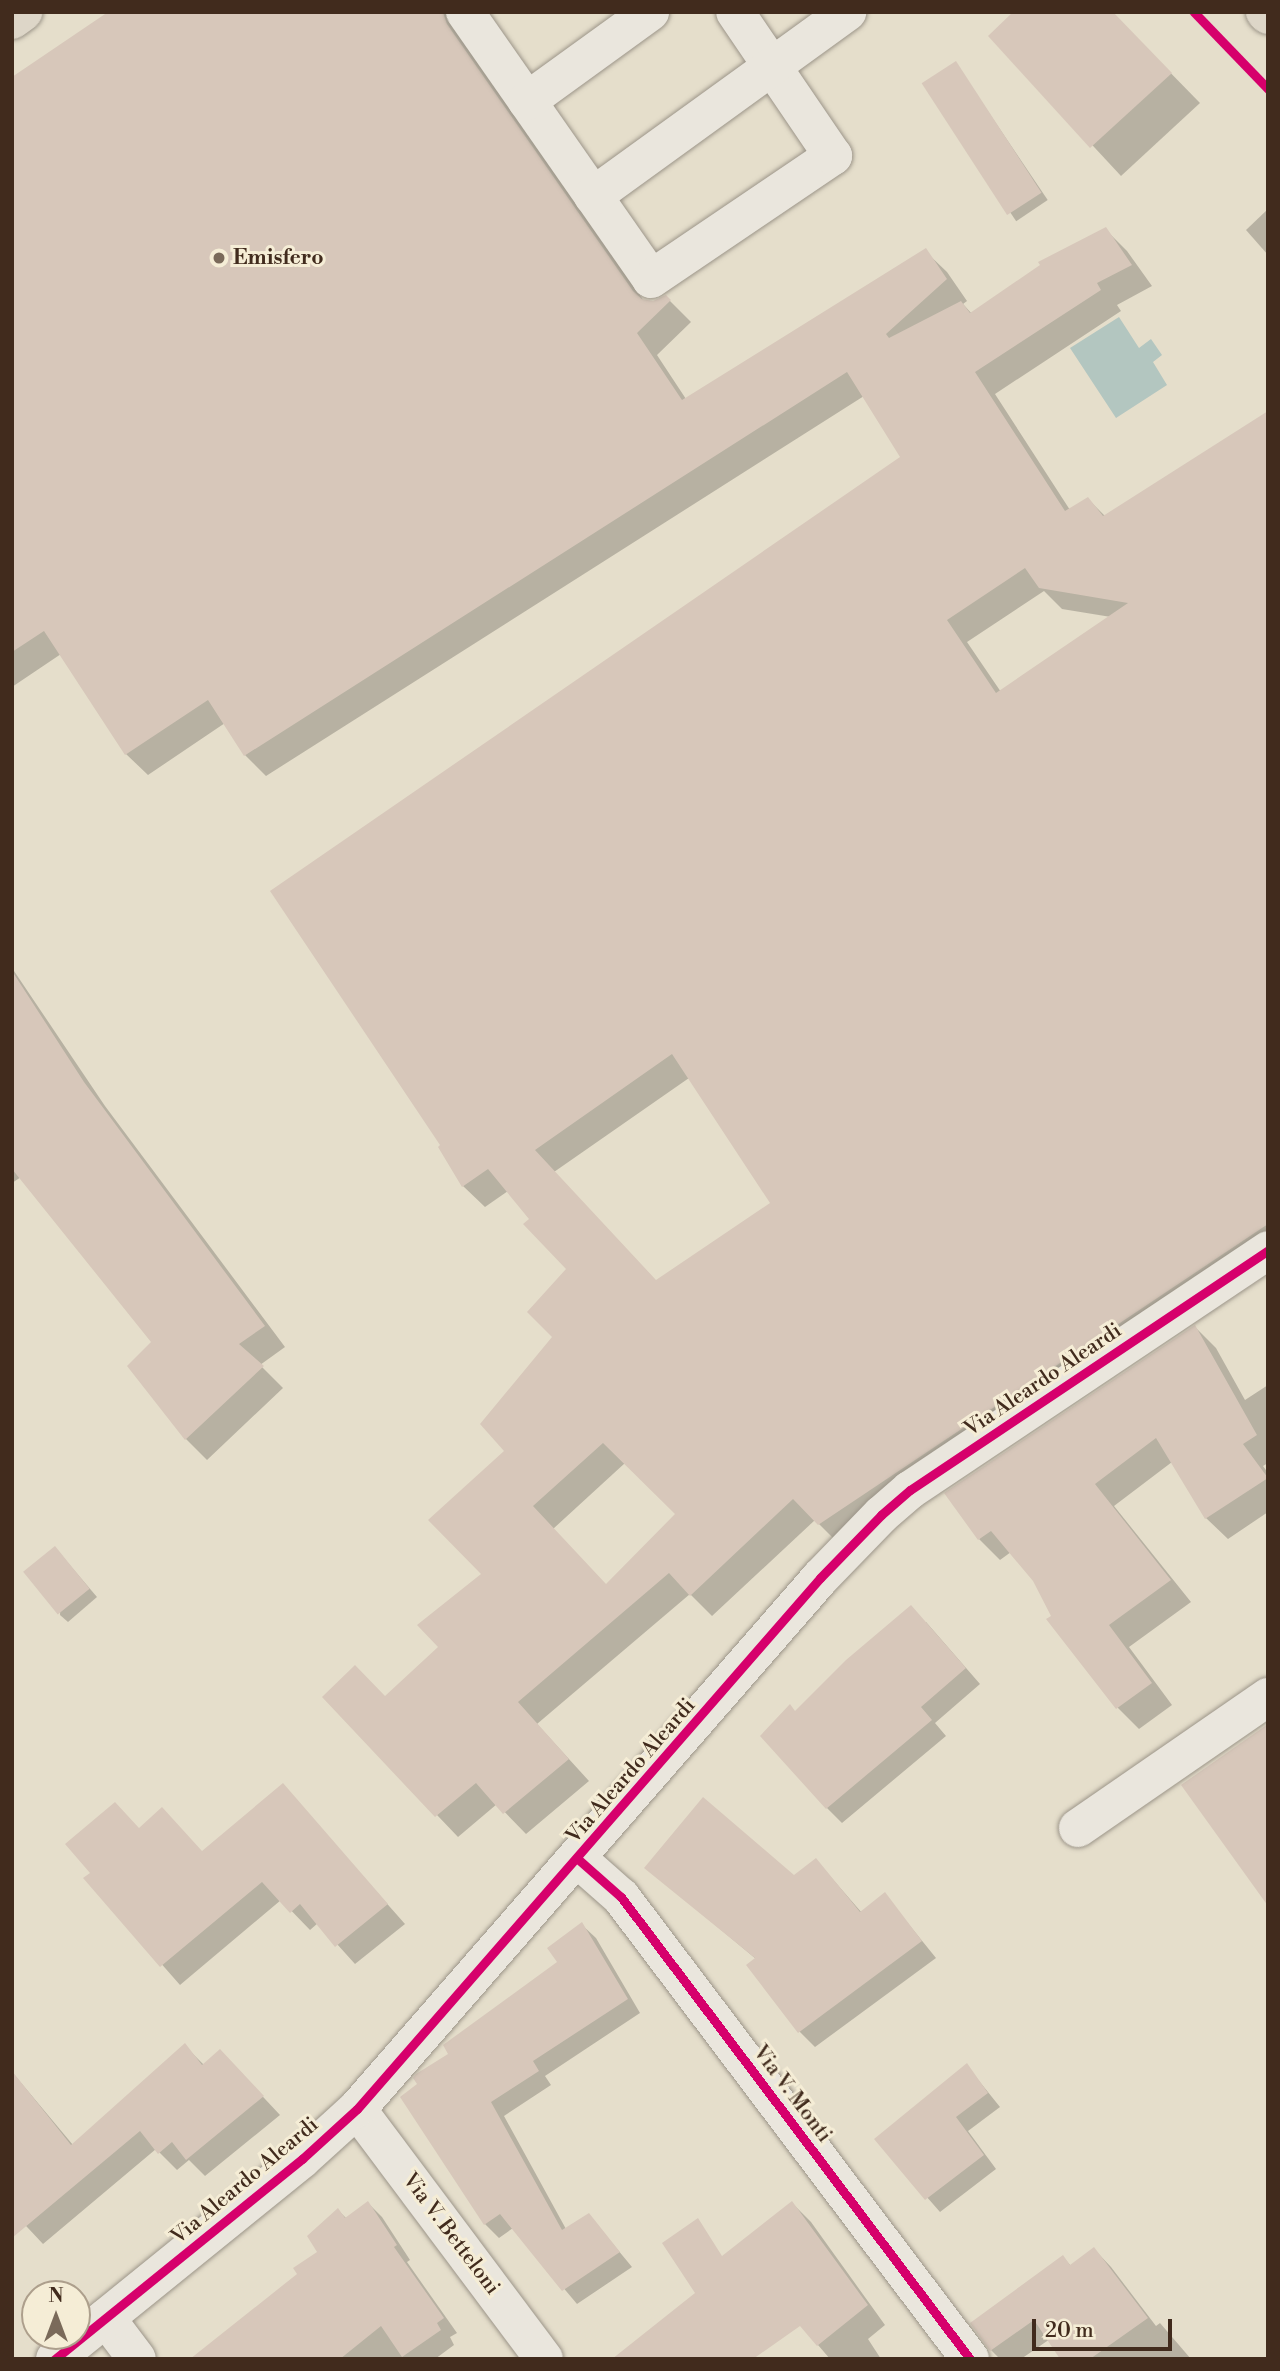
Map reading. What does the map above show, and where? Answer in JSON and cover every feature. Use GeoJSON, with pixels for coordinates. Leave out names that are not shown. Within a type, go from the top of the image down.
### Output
{"type":"FeatureCollection","features":[{"type":"Feature","properties":{"kind":"main road"},"geometry":{"type":"LineString","coordinates":[[12,20],[23,12]]}},
{"type":"Feature","properties":{"kind":"street"},"geometry":{"type":"LineString","coordinates":[[527,101],[650,12]]}},
{"type":"Feature","properties":{"kind":"street"},"geometry":{"type":"LineString","coordinates":[[469,14],[651,279],[833,156],[735,12]]}},
{"type":"Feature","properties":{"kind":"street"},"geometry":{"type":"LineString","coordinates":[[593,196],[847,12]]}},
{"type":"Feature","properties":{"kind":"street","name":"Via Aleardo Aleardi"},"geometry":{"type":"LineString","coordinates":[[55,2359],[302,2159],[357,2109],[578,1859],[820,1578],[881,1515],[911,1490],[1268,1250]]}},
{"type":"Feature","properties":{"kind":"street"},"geometry":{"type":"LineString","coordinates":[[1078,1828],[1268,1697]]}},
{"type":"Feature","properties":{"kind":"street","name":"Via V. Monti"},"geometry":{"type":"LineString","coordinates":[[578,1859],[621,1897],[970,2359]]}},
{"type":"Feature","properties":{"kind":"street","name":"Via V. Betteloni"},"geometry":{"type":"LineString","coordinates":[[357,2109],[544,2359]]}},
{"type":"Feature","properties":{"kind":"street"},"geometry":{"type":"LineString","coordinates":[[106,2318],[137,2359]]}},
{"type":"Feature","properties":{"kind":"shaded area"},"geometry":{"type":"Polygon","coordinates":[[[1119,317],[1139,348],[1151,339],[1162,355],[1153,362],[1167,385],[1116,418],[1070,348],[1119,317]]]}},
{"type":"Feature","properties":{"kind":"building"},"geometry":{"type":"Polygon","coordinates":[[[108,12],[443,12],[447,24],[633,291],[642,299],[653,301],[666,295],[671,300],[637,333],[682,400],[926,248],[947,279],[886,334],[889,338],[961,301],[970,313],[1040,265],[1038,262],[1106,227],[1132,265],[1097,283],[1101,290],[975,372],[1065,511],[1088,497],[1103,516],[1268,411],[1268,1224],[818,1525],[793,1499],[690,1596],[669,1573],[518,1702],[569,1759],[503,1814],[476,1783],[435,1817],[322,1697],[355,1665],[385,1696],[438,1647],[417,1625],[481,1574],[428,1520],[504,1451],[480,1424],[552,1337],[527,1312],[566,1269],[523,1224],[529,1219],[488,1169],[462,1187],[438,1147],[440,1145],[270,891],[900,457],[847,372],[244,756],[208,700],[125,755],[44,631],[12,652],[12,77],[108,12]],[[1025,568],[947,620],[996,693],[1128,603],[1039,588],[1025,568]],[[672,1054],[535,1150],[656,1280],[770,1203],[672,1054]],[[603,1443],[533,1506],[606,1584],[675,1514],[603,1443]]]}},
{"type":"Feature","properties":{"kind":"building"},"geometry":{"type":"Polygon","coordinates":[[[1013,12],[1113,12],[1172,73],[1090,148],[988,36],[1013,12]]]}},
{"type":"Feature","properties":{"kind":"building"},"geometry":{"type":"Polygon","coordinates":[[[956,61],[1042,193],[1007,215],[922,83],[956,61]]]}},
{"type":"Feature","properties":{"kind":"building"},"geometry":{"type":"Polygon","coordinates":[[[12,971],[84,1082],[265,1326],[239,1344],[264,1366],[185,1440],[127,1366],[151,1342],[12,1169],[12,971]]]}},
{"type":"Feature","properties":{"kind":"building"},"geometry":{"type":"Polygon","coordinates":[[[1195,1325],[1257,1435],[1243,1444],[1268,1478],[1205,1519],[1156,1438],[1095,1484],[1171,1580],[1109,1625],[1152,1683],[1116,1709],[1046,1619],[1051,1616],[1033,1581],[991,1531],[978,1540],[944,1493],[1195,1325]]]}},
{"type":"Feature","properties":{"kind":"building"},"geometry":{"type":"Polygon","coordinates":[[[55,1546],[90,1589],[58,1615],[23,1572],[55,1546]]]}},
{"type":"Feature","properties":{"kind":"building"},"geometry":{"type":"Polygon","coordinates":[[[911,1605],[966,1668],[921,1707],[932,1720],[826,1809],[760,1736],[790,1704],[795,1711],[846,1660],[911,1605]]]}},
{"type":"Feature","properties":{"kind":"building"},"geometry":{"type":"Polygon","coordinates":[[[1268,1724],[1268,1906],[1181,1785],[1268,1724]]]}},
{"type":"Feature","properties":{"kind":"building"},"geometry":{"type":"Polygon","coordinates":[[[283,1783],[388,1904],[335,1947],[300,1904],[290,1913],[262,1882],[160,1967],[83,1878],[90,1873],[65,1844],[115,1802],[139,1828],[162,1807],[202,1851],[283,1783]]]}},
{"type":"Feature","properties":{"kind":"building"},"geometry":{"type":"Polygon","coordinates":[[[703,1797],[794,1875],[816,1858],[860,1912],[885,1892],[922,1941],[798,2033],[746,1965],[755,1958],[644,1868],[703,1797]]]}},
{"type":"Feature","properties":{"kind":"building"},"geometry":{"type":"Polygon","coordinates":[[[582,1922],[628,1999],[533,2061],[539,2071],[491,2102],[562,2230],[589,2213],[620,2252],[562,2291],[500,2214],[484,2225],[400,2097],[417,2084],[413,2078],[416,2074],[448,2054],[443,2045],[557,1962],[547,1948],[582,1922]]]}},
{"type":"Feature","properties":{"kind":"building"},"geometry":{"type":"Polygon","coordinates":[[[185,2043],[202,2065],[220,2049],[264,2096],[186,2160],[172,2142],[158,2154],[140,2131],[12,2238],[12,2071],[71,2145],[185,2043]]]}},
{"type":"Feature","properties":{"kind":"building"},"geometry":{"type":"Polygon","coordinates":[[[967,2063],[988,2093],[956,2117],[984,2155],[925,2200],[874,2139],[967,2063]]]}},
{"type":"Feature","properties":{"kind":"building"},"geometry":{"type":"Polygon","coordinates":[[[368,2201],[397,2245],[394,2247],[444,2318],[437,2323],[441,2330],[402,2357],[381,2326],[340,2359],[190,2359],[297,2274],[293,2268],[317,2252],[307,2236],[338,2208],[345,2218],[368,2201]]]}},
{"type":"Feature","properties":{"kind":"building"},"geometry":{"type":"Polygon","coordinates":[[[792,2201],[868,2305],[817,2346],[800,2326],[753,2359],[612,2359],[695,2293],[662,2243],[698,2218],[722,2256],[792,2201]]]}},
{"type":"Feature","properties":{"kind":"building"},"geometry":{"type":"Polygon","coordinates":[[[1094,2247],[1148,2318],[1090,2359],[1060,2359],[1034,2320],[990,2351],[970,2323],[1063,2255],[1070,2265],[1094,2247]]]}},
{"type":"Feature","properties":{"kind":"cycle path"},"geometry":{"type":"LineString","coordinates":[[1194,12],[1268,89]]}},
{"type":"Feature","properties":{"kind":"cycle path"},"geometry":{"type":"LineString","coordinates":[[55,2359],[302,2159],[357,2109],[820,1578],[881,1515],[910,1490],[1268,1250]]}},
{"type":"Feature","properties":{"kind":"cycle path"},"geometry":{"type":"LineString","coordinates":[[578,1859],[621,1897],[970,2359]]}},
{"type":"Feature","properties":{"kind":"place","name":"Emisfero"},"geometry":{"type":"Point","coordinates":[219,258]}}]}
